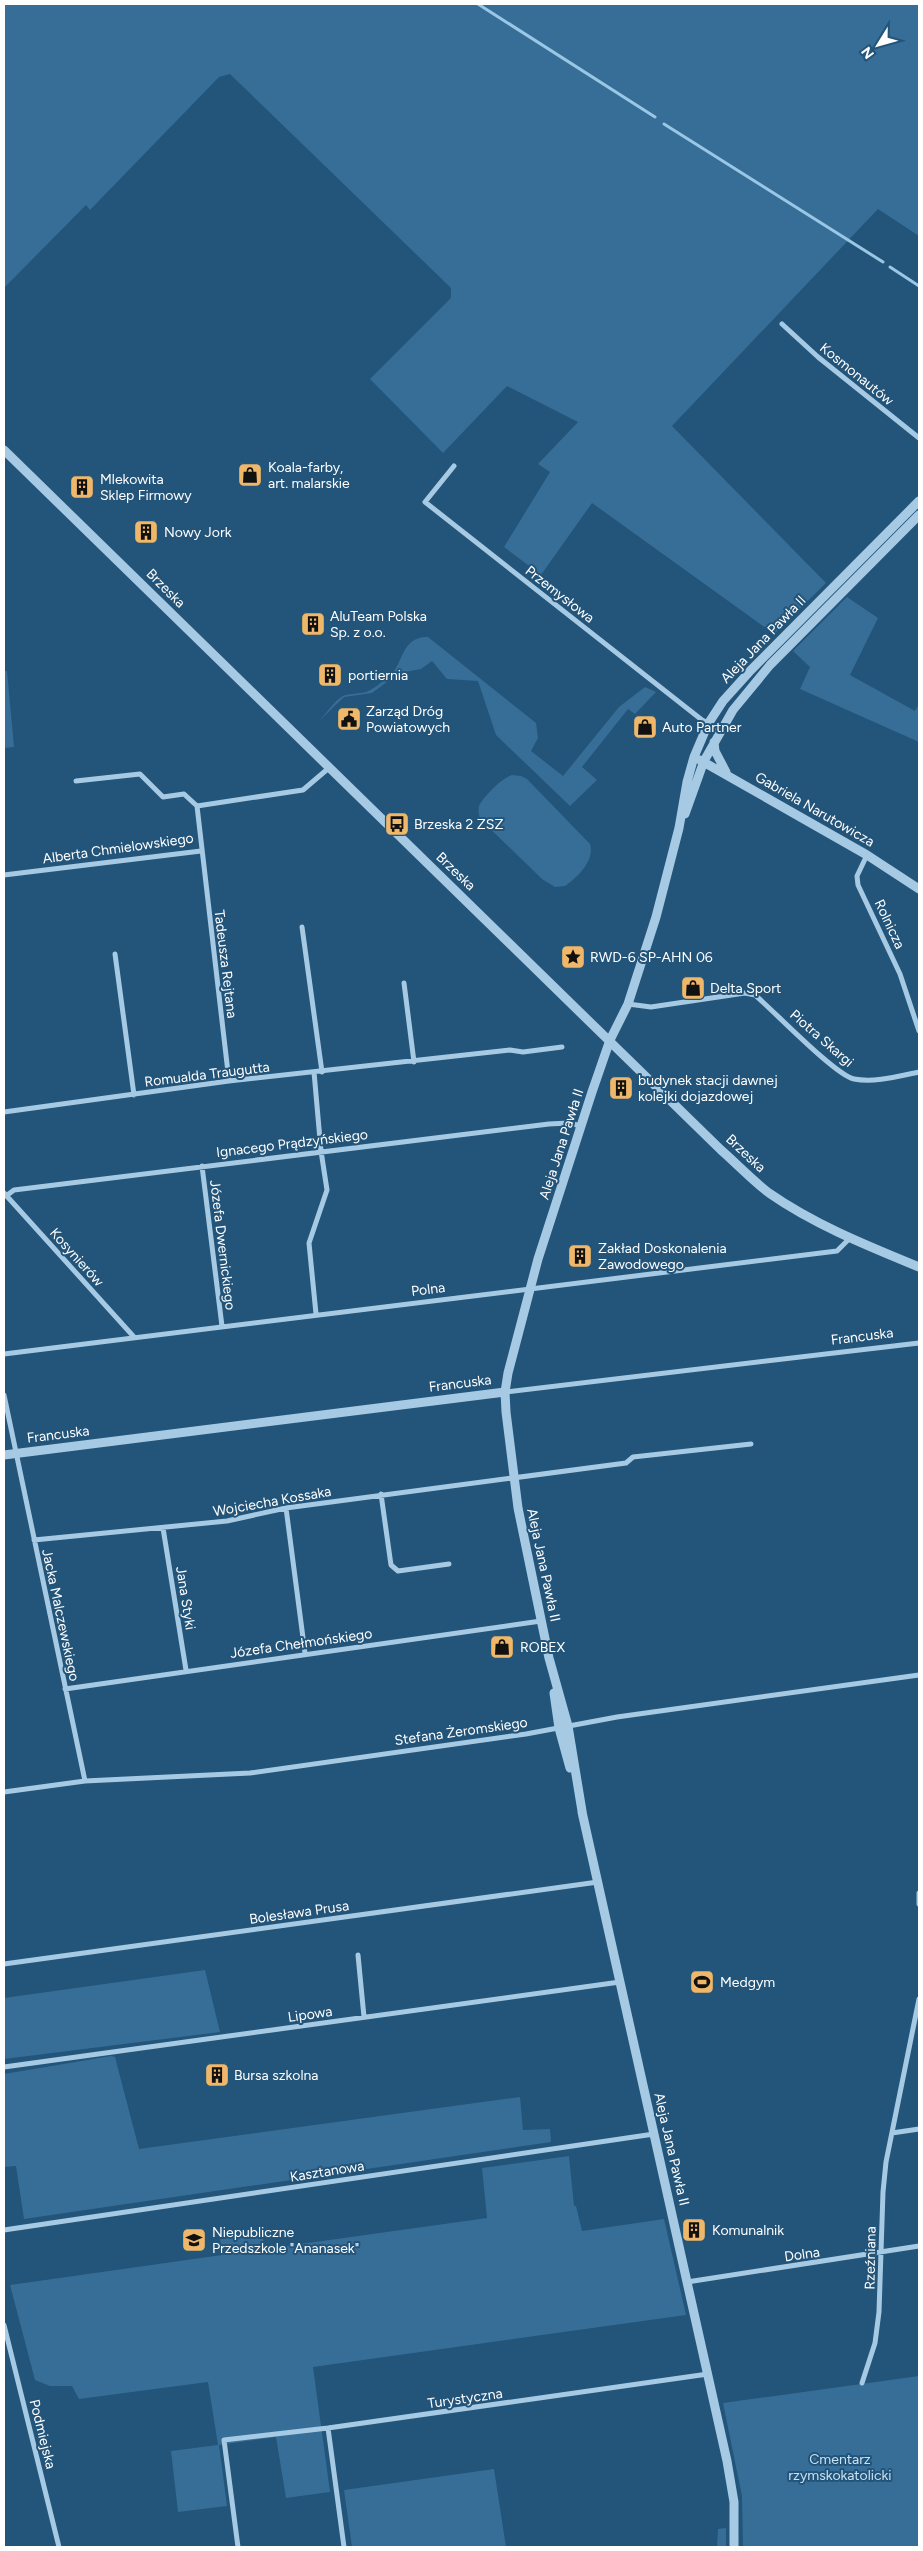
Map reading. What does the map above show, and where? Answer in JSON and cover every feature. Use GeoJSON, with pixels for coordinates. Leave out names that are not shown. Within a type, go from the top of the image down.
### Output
{"type":"FeatureCollection","features":[{"type":"Feature","properties":{"kind":"street","name":"Kosmonautów"},"geometry":{"type":"LineString","coordinates":[[782,324],[818,357],[919,438]]}},
{"type":"Feature","properties":{"kind":"street","name":"Brzeska"},"geometry":{"type":"LineString","coordinates":[[4,450],[330,766],[721,1150],[768,1192],[802,1214],[850,1238],[919,1268]]}},
{"type":"Feature","properties":{"kind":"street","name":"Przemysłowa"},"geometry":{"type":"LineString","coordinates":[[454,466],[425,502],[708,724],[720,730]]}},
{"type":"Feature","properties":{"kind":"street","name":"Aleja Jana Pawła II"},"geometry":{"type":"LineString","coordinates":[[734,2547],[731,2486],[709,2374],[563,1727],[513,1477],[504,1392],[530,1288],[581,1126],[610,1040],[628,1004],[656,917],[679,828],[687,782],[694,757],[708,724],[723,701],[751,670],[918,505]]}},
{"type":"Feature","properties":{"kind":"street","name":"Aleja Jana Pawła II"},"geometry":{"type":"LineString","coordinates":[[679,828],[704,761],[733,710],[770,665],[919,516]]}},
{"type":"Feature","properties":{"kind":"street"},"geometry":{"type":"LineString","coordinates":[[835,586],[842,593]]}},
{"type":"Feature","properties":{"kind":"street"},"geometry":{"type":"LineString","coordinates":[[714,742],[715,751],[726,772]]}},
{"type":"Feature","properties":{"kind":"street","name":"Gabriela Narutowicza"},"geometry":{"type":"LineString","coordinates":[[694,757],[726,772],[867,855],[919,889]]}},
{"type":"Feature","properties":{"kind":"street"},"geometry":{"type":"LineString","coordinates":[[76,781],[140,774],[163,797],[184,794],[197,806],[304,790],[330,766]]}},
{"type":"Feature","properties":{"kind":"street","name":"Alberta Chmielowskiego"},"geometry":{"type":"LineString","coordinates":[[4,875],[201,850],[197,806]]}},
{"type":"Feature","properties":{"kind":"street","name":"Tadeusza Rejtana"},"geometry":{"type":"LineString","coordinates":[[201,850],[229,1081]]}},
{"type":"Feature","properties":{"kind":"street","name":"Rolnicza"},"geometry":{"type":"LineString","coordinates":[[867,855],[857,876],[858,885],[900,974],[919,1032]]}},
{"type":"Feature","properties":{"kind":"street"},"geometry":{"type":"LineString","coordinates":[[302,927],[322,1072]]}},
{"type":"Feature","properties":{"kind":"street"},"geometry":{"type":"LineString","coordinates":[[115,954],[134,1095]]}},
{"type":"Feature","properties":{"kind":"street"},"geometry":{"type":"LineString","coordinates":[[404,983],[414,1062]]}},
{"type":"Feature","properties":{"kind":"street","name":"Piotra Skargi"},"geometry":{"type":"LineString","coordinates":[[628,1004],[651,1006],[745,993],[755,995],[827,1061],[854,1079],[878,1079],[919,1072]]}},
{"type":"Feature","properties":{"kind":"street","name":"Romualda Traugutta"},"geometry":{"type":"LineString","coordinates":[[4,1112],[229,1081],[510,1050],[524,1052],[562,1047]]}},
{"type":"Feature","properties":{"kind":"street"},"geometry":{"type":"LineString","coordinates":[[314,1072],[321,1151],[327,1190],[309,1243],[316,1314]]}},
{"type":"Feature","properties":{"kind":"street","name":"Ignacego Prądzyńskiego"},"geometry":{"type":"LineString","coordinates":[[5,1194],[14,1190],[549,1124],[569,1123],[581,1126]]}},
{"type":"Feature","properties":{"kind":"street","name":"Józefa Dwernickiego"},"geometry":{"type":"LineString","coordinates":[[202,1166],[222,1326]]}},
{"type":"Feature","properties":{"kind":"street","name":"Kosynierów"},"geometry":{"type":"LineString","coordinates":[[5,1194],[134,1337]]}},
{"type":"Feature","properties":{"kind":"street","name":"Polna"},"geometry":{"type":"LineString","coordinates":[[4,1354],[837,1251],[850,1238]]}},
{"type":"Feature","properties":{"kind":"street","name":"Francuska"},"geometry":{"type":"LineString","coordinates":[[4,1454],[919,1343]]}},
{"type":"Feature","properties":{"kind":"street"},"geometry":{"type":"LineString","coordinates":[[4,1395],[15,1453]]}},
{"type":"Feature","properties":{"kind":"street"},"geometry":{"type":"LineString","coordinates":[[513,1477],[626,1463],[633,1457],[751,1444]]}},
{"type":"Feature","properties":{"kind":"street","name":"Jacka Malczewskiego"},"geometry":{"type":"LineString","coordinates":[[15,1453],[85,1781]]}},
{"type":"Feature","properties":{"kind":"street","name":"Wojciecha Kossaka"},"geometry":{"type":"LineString","coordinates":[[34,1540],[227,1521],[286,1508],[513,1477]]}},
{"type":"Feature","properties":{"kind":"street"},"geometry":{"type":"LineString","coordinates":[[381,1494],[391,1565],[398,1572],[449,1564]]}},
{"type":"Feature","properties":{"kind":"street"},"geometry":{"type":"LineString","coordinates":[[286,1508],[305,1653]]}},
{"type":"Feature","properties":{"kind":"street","name":"Jana Styki"},"geometry":{"type":"LineString","coordinates":[[164,1528],[186,1670]]}},
{"type":"Feature","properties":{"kind":"street","name":"Józefa Chełmońskiego"},"geometry":{"type":"LineString","coordinates":[[65,1689],[305,1653],[541,1621]]}},
{"type":"Feature","properties":{"kind":"street","name":"Stefana Żeromskiego"},"geometry":{"type":"LineString","coordinates":[[4,1792],[85,1781],[250,1773],[919,1675]]}},
{"type":"Feature","properties":{"kind":"street","name":"Bolesława Prusa"},"geometry":{"type":"LineString","coordinates":[[4,1964],[598,1882]]}},
{"type":"Feature","properties":{"kind":"street"},"geometry":{"type":"LineString","coordinates":[[919,1892],[919,1904]]}},
{"type":"Feature","properties":{"kind":"street"},"geometry":{"type":"LineString","coordinates":[[358,1955],[364,2017]]}},
{"type":"Feature","properties":{"kind":"street","name":"Lipowa"},"geometry":{"type":"LineString","coordinates":[[4,2067],[620,1982]]}},
{"type":"Feature","properties":{"kind":"street","name":"Rzeźniana"},"geometry":{"type":"LineString","coordinates":[[862,2383],[875,2343],[881,2282],[883,2192],[892,2133],[919,1999]]}},
{"type":"Feature","properties":{"kind":"street"},"geometry":{"type":"LineString","coordinates":[[892,2133],[919,2128]]}},
{"type":"Feature","properties":{"kind":"street","name":"Kasztanowa"},"geometry":{"type":"LineString","coordinates":[[4,2230],[654,2134]]}},
{"type":"Feature","properties":{"kind":"street","name":"Dolna"},"geometry":{"type":"LineString","coordinates":[[688,2282],[919,2246]]}},
{"type":"Feature","properties":{"kind":"street","name":"Podmiejska"},"geometry":{"type":"LineString","coordinates":[[4,2325],[59,2547]]}},
{"type":"Feature","properties":{"kind":"street","name":"Turystyczna"},"geometry":{"type":"LineString","coordinates":[[238,2547],[224,2440],[328,2428],[709,2374]]}},
{"type":"Feature","properties":{"kind":"street"},"geometry":{"type":"LineString","coordinates":[[328,2428],[344,2547]]}},
{"type":"Feature","properties":{"kind":"green space"},"geometry":{"type":"Polygon","coordinates":[[[4,4],[919,4],[919,236],[878,209],[672,426],[826,583],[774,634],[592,503],[541,575],[504,547],[550,472],[538,464],[578,422],[507,386],[443,453],[370,379],[451,298],[451,288],[230,74],[219,77],[90,210],[86,205],[4,288],[4,4]]]}},
{"type":"Feature","properties":{"kind":"green space"},"geometry":{"type":"Polygon","coordinates":[[[847,597],[878,618],[850,675],[915,711],[919,704],[919,742],[800,689],[810,667],[793,651],[847,597]]]}},
{"type":"Feature","properties":{"kind":"green space"},"geometry":{"type":"Polygon","coordinates":[[[428,637],[536,723],[538,738],[531,751],[563,776],[619,707],[645,687],[656,692],[635,714],[628,709],[582,767],[597,780],[570,806],[496,735],[478,681],[447,679],[432,661],[421,669],[399,673],[372,693],[344,697],[319,721],[333,704],[343,696],[366,692],[380,684],[396,669],[408,645],[419,638],[428,637]]]}},
{"type":"Feature","properties":{"kind":"green space"},"geometry":{"type":"Polygon","coordinates":[[[4,671],[7,671],[14,747],[4,748],[4,671]]]}},
{"type":"Feature","properties":{"kind":"green space"},"geometry":{"type":"Polygon","coordinates":[[[512,775],[527,779],[590,844],[591,850],[588,862],[580,873],[565,886],[555,887],[542,879],[480,819],[479,806],[481,802],[498,784],[512,775]]]}},
{"type":"Feature","properties":{"kind":"green space"},"geometry":{"type":"Polygon","coordinates":[[[205,1970],[220,2032],[4,2059],[4,1998],[205,1970]]]}},
{"type":"Feature","properties":{"kind":"green space"},"geometry":{"type":"Polygon","coordinates":[[[111,2056],[115,2057],[139,2149],[520,2097],[523,2130],[550,2129],[551,2142],[24,2219],[16,2166],[4,2167],[4,2074],[111,2056]]]}},
{"type":"Feature","properties":{"kind":"green space"},"geometry":{"type":"Polygon","coordinates":[[[569,2156],[574,2206],[576,2206],[582,2231],[664,2219],[686,2315],[313,2367],[330,2492],[286,2498],[276,2437],[219,2445],[227,2506],[178,2512],[171,2451],[218,2445],[208,2382],[79,2399],[72,2386],[50,2386],[35,2380],[10,2285],[222,2255],[220,2239],[262,2233],[265,2249],[487,2218],[482,2168],[569,2156]]]}},
{"type":"Feature","properties":{"kind":"green space","name":"Cmentarz rzymskokatolicki"},"geometry":{"type":"Polygon","coordinates":[[[919,2376],[919,2547],[743,2547],[742,2496],[723,2403],[919,2376]]]}},
{"type":"Feature","properties":{"kind":"green space"},"geometry":{"type":"Polygon","coordinates":[[[494,2469],[506,2547],[352,2547],[344,2490],[494,2469]]]}},
{"type":"Feature","properties":{"kind":"green space"},"geometry":{"type":"Polygon","coordinates":[[[726,2528],[726,2547],[717,2547],[718,2529],[726,2528]]]}},
{"type":"Feature","properties":{"kind":"waterway"},"geometry":{"type":"LineString","coordinates":[[478,4],[655,117]]}},
{"type":"Feature","properties":{"kind":"waterway"},"geometry":{"type":"LineString","coordinates":[[664,124],[883,262]]}},
{"type":"Feature","properties":{"kind":"waterway"},"geometry":{"type":"LineString","coordinates":[[890,267],[919,286]]}},
{"type":"Feature","properties":{"kind":"place","name":"Koala-farby, art. malarskie"},"geometry":{"type":"Point","coordinates":[250,475]}},
{"type":"Feature","properties":{"kind":"place","name":"Mlekowita Sklep Firmowy"},"geometry":{"type":"Point","coordinates":[82,487]}},
{"type":"Feature","properties":{"kind":"place","name":"Nowy Jork"},"geometry":{"type":"Point","coordinates":[146,532]}},
{"type":"Feature","properties":{"kind":"place","name":"AluTeam Polska Sp. z o.o."},"geometry":{"type":"Point","coordinates":[313,624]}},
{"type":"Feature","properties":{"kind":"place","name":"portiernia"},"geometry":{"type":"Point","coordinates":[330,675]}},
{"type":"Feature","properties":{"kind":"place","name":"Zarząd Dróg Powiatowych"},"geometry":{"type":"Point","coordinates":[349,719]}},
{"type":"Feature","properties":{"kind":"place","name":"Auto Partner"},"geometry":{"type":"Point","coordinates":[645,727]}},
{"type":"Feature","properties":{"kind":"place","name":"Brzeska 2 ZSZ"},"geometry":{"type":"Point","coordinates":[397,824]}},
{"type":"Feature","properties":{"kind":"place","name":"RWD-6 SP-AHN 06"},"geometry":{"type":"Point","coordinates":[573,957]}},
{"type":"Feature","properties":{"kind":"place","name":"Delta Sport"},"geometry":{"type":"Point","coordinates":[693,988]}},
{"type":"Feature","properties":{"kind":"place","name":"budynek stacji dawnej kolejki dojazdowej"},"geometry":{"type":"Point","coordinates":[621,1088]}},
{"type":"Feature","properties":{"kind":"place","name":"Zakład Doskonalenia Zawodowego"},"geometry":{"type":"Point","coordinates":[580,1256]}},
{"type":"Feature","properties":{"kind":"place","name":"ROBEX"},"geometry":{"type":"Point","coordinates":[502,1647]}},
{"type":"Feature","properties":{"kind":"place","name":"Medgym"},"geometry":{"type":"Point","coordinates":[702,1982]}},
{"type":"Feature","properties":{"kind":"place","name":"Bursa szkolna"},"geometry":{"type":"Point","coordinates":[217,2075]}},
{"type":"Feature","properties":{"kind":"place","name":"Komunalnik"},"geometry":{"type":"Point","coordinates":[694,2230]}},
{"type":"Feature","properties":{"kind":"place","name":"Niepubliczne Przedszkole \"Ananasek\""},"geometry":{"type":"Point","coordinates":[194,2240]}}]}
